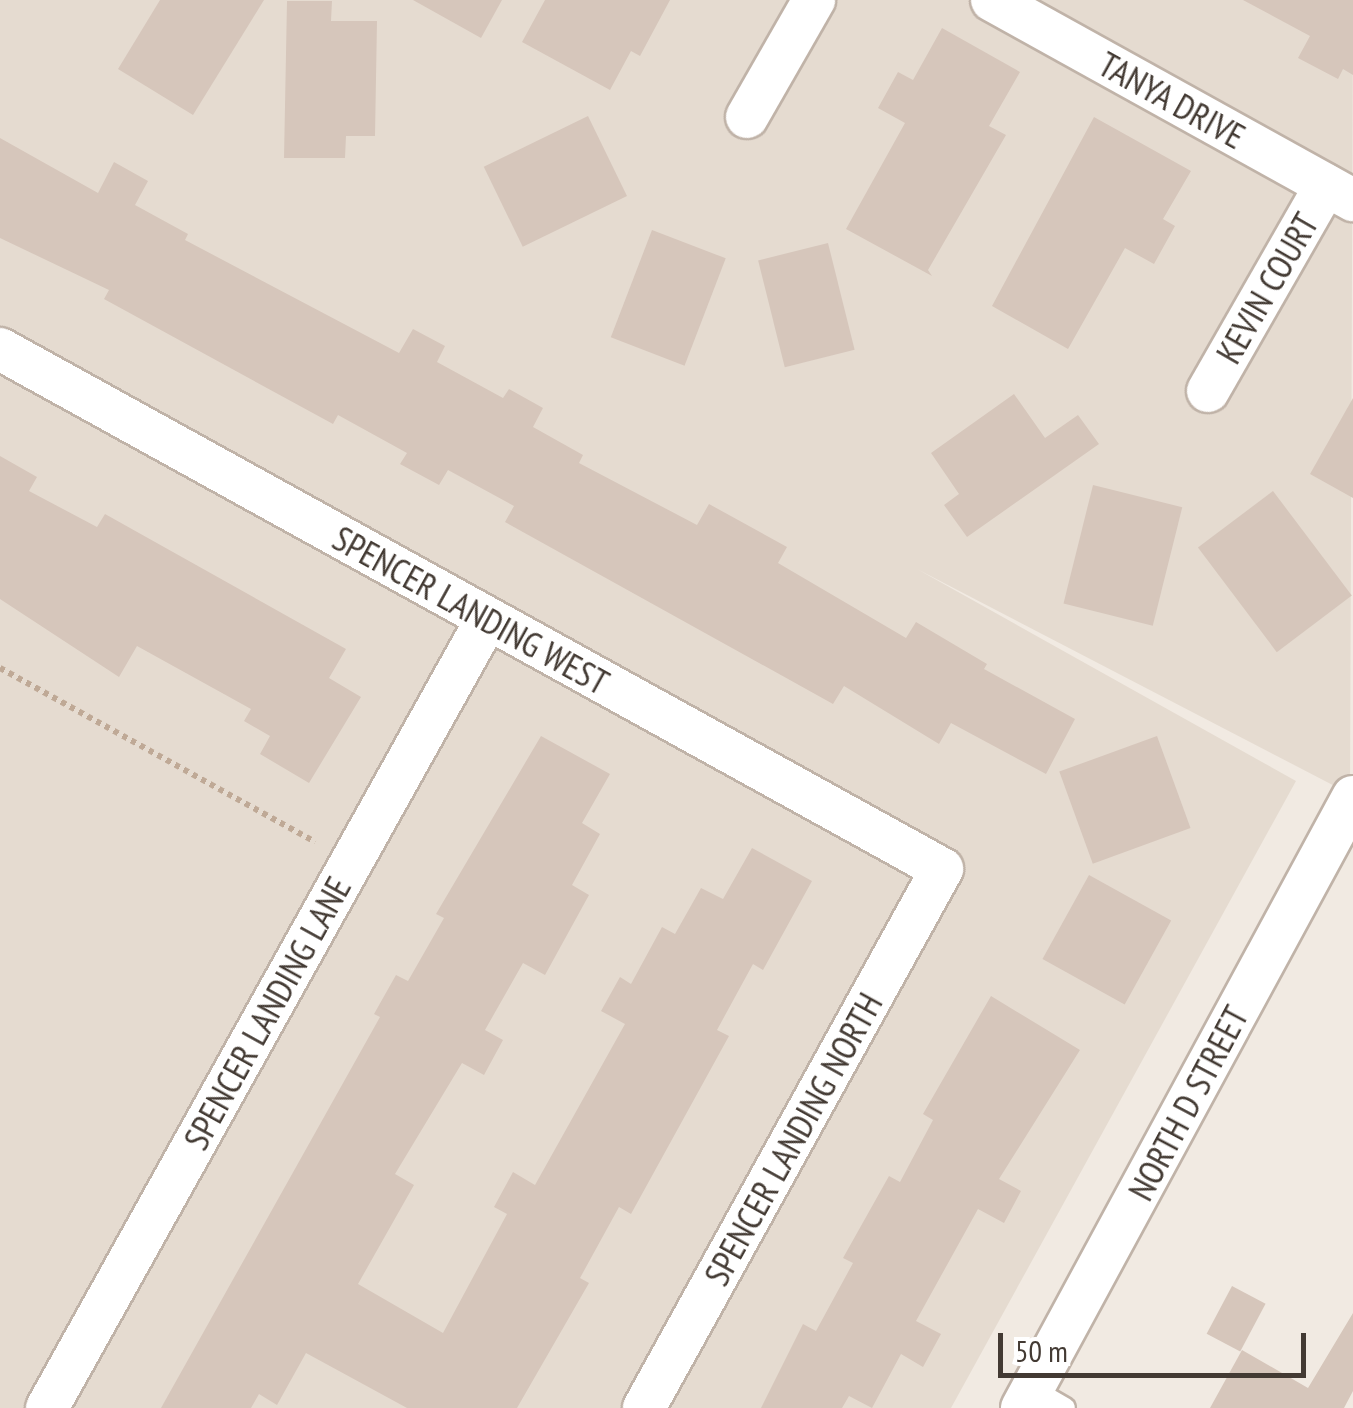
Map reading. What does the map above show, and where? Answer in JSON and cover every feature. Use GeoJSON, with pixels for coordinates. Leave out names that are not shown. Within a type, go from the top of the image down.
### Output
{"type":"FeatureCollection","features":[{"type":"Feature","properties":{"kind":"street"},"geometry":{"type":"LineString","coordinates":[[747,117],[814,0]]}},
{"type":"Feature","properties":{"kind":"street","name":"TANYA DRIVE"},"geometry":{"type":"LineString","coordinates":[[992,0],[1340,192]]}},
{"type":"Feature","properties":{"kind":"street","name":"KEVIN COURT"},"geometry":{"type":"LineString","coordinates":[[1208,390],[1340,192]]}},
{"type":"Feature","properties":{"kind":"street","name":"SPENCER LANDING WEST"},"geometry":{"type":"LineString","coordinates":[[0,350],[942,870]]}},
{"type":"Feature","properties":{"kind":"street","name":"SPENCER LANDING LANE"},"geometry":{"type":"LineString","coordinates":[[47,1408],[487,618]]}},
{"type":"Feature","properties":{"kind":"street","name":"NORTH D STREET"},"geometry":{"type":"LineString","coordinates":[[1040,1402],[1353,798]]}},
{"type":"Feature","properties":{"kind":"street","name":"SPENCER LANDING NORTH"},"geometry":{"type":"LineString","coordinates":[[644,1408],[942,870]]}},
{"type":"Feature","properties":{"kind":"path"},"geometry":{"type":"LineString","coordinates":[[0,668],[351,862]]}},
{"type":"Feature","properties":{"kind":"shaded area"},"geometry":{"type":"Polygon","coordinates":[[[0,0],[1353,0],[1350,794],[917,569],[1296,781],[951,1408],[0,1408],[0,0]]]}},
{"type":"Feature","properties":{"kind":"building"},"geometry":{"type":"Polygon","coordinates":[[[160,0],[264,0],[193,115],[118,69],[160,0]]]}},
{"type":"Feature","properties":{"kind":"building"},"geometry":{"type":"Polygon","coordinates":[[[413,0],[502,0],[481,38],[413,0]]]}},
{"type":"Feature","properties":{"kind":"building"},"geometry":{"type":"Polygon","coordinates":[[[545,0],[670,0],[640,56],[631,51],[610,90],[522,42],[545,0]]]}},
{"type":"Feature","properties":{"kind":"building"},"geometry":{"type":"Polygon","coordinates":[[[1243,0],[1353,0],[1353,75],[1343,69],[1338,79],[1298,58],[1310,36],[1243,0]]]}},
{"type":"Feature","properties":{"kind":"building"},"geometry":{"type":"Polygon","coordinates":[[[287,1],[332,1],[331,21],[377,21],[375,136],[346,136],[345,158],[284,158],[287,1]]]}},
{"type":"Feature","properties":{"kind":"building"},"geometry":{"type":"Polygon","coordinates":[[[942,28],[1020,72],[989,126],[1006,135],[928,270],[932,276],[846,229],[905,123],[878,108],[898,72],[913,80],[942,28]]]}},
{"type":"Feature","properties":{"kind":"building"},"geometry":{"type":"Polygon","coordinates":[[[588,116],[627,196],[523,247],[484,167],[588,116]]]}},
{"type":"Feature","properties":{"kind":"building"},"geometry":{"type":"Polygon","coordinates":[[[1094,117],[1191,171],[1163,219],[1175,226],[1154,264],[1125,248],[1068,349],[992,306],[1094,117]]]}},
{"type":"Feature","properties":{"kind":"building"},"geometry":{"type":"Polygon","coordinates":[[[0,138],[98,193],[114,162],[148,181],[135,205],[188,234],[185,240],[399,353],[413,329],[445,346],[437,362],[503,398],[509,389],[543,408],[533,427],[583,455],[579,463],[697,525],[709,504],[787,547],[778,563],[906,638],[916,622],[987,664],[984,669],[1075,719],[1046,774],[951,723],[939,744],[844,686],[833,704],[505,522],[514,506],[448,470],[439,485],[400,464],[407,453],[338,415],[333,424],[104,299],[109,290],[0,238],[0,138]]]}},
{"type":"Feature","properties":{"kind":"building"},"geometry":{"type":"Polygon","coordinates":[[[652,230],[726,258],[685,366],[611,337],[652,230]]]}},
{"type":"Feature","properties":{"kind":"building"},"geometry":{"type":"Polygon","coordinates":[[[828,243],[855,350],[785,367],[758,260],[828,243]]]}},
{"type":"Feature","properties":{"kind":"building"},"geometry":{"type":"Polygon","coordinates":[[[1014,394],[1045,438],[1078,415],[1099,444],[967,537],[944,505],[959,494],[931,453],[1014,394]]]}},
{"type":"Feature","properties":{"kind":"building"},"geometry":{"type":"Polygon","coordinates":[[[1353,398],[1353,498],[1310,474],[1353,398]]]}},
{"type":"Feature","properties":{"kind":"building"},"geometry":{"type":"Polygon","coordinates":[[[0,456],[37,477],[29,491],[97,527],[105,514],[346,649],[329,678],[361,697],[309,783],[260,754],[270,736],[244,721],[251,709],[137,646],[119,677],[0,599],[0,456]]]}},
{"type":"Feature","properties":{"kind":"building"},"geometry":{"type":"Polygon","coordinates":[[[1093,485],[1182,507],[1153,626],[1063,603],[1093,485]]]}},
{"type":"Feature","properties":{"kind":"building"},"geometry":{"type":"Polygon","coordinates":[[[1273,491],[1352,596],[1277,652],[1198,548],[1273,491]]]}},
{"type":"Feature","properties":{"kind":"building"},"geometry":{"type":"Polygon","coordinates":[[[541,736],[610,774],[582,823],[600,834],[572,885],[589,895],[545,975],[523,963],[485,1030],[503,1040],[484,1075],[462,1063],[395,1174],[414,1185],[358,1284],[443,1333],[507,1214],[494,1207],[513,1172],[535,1185],[625,1024],[601,1011],[620,977],[631,984],[662,927],[675,934],[701,888],[723,899],[752,848],[812,881],[763,970],[753,964],[717,1030],[729,1036],[631,1214],[619,1207],[580,1278],[589,1283],[517,1408],[407,1408],[306,1353],[277,1405],[259,1394],[251,1408],[161,1408],[380,1017],[374,1014],[396,975],[408,981],[444,918],[436,914],[541,736]]]}},
{"type":"Feature","properties":{"kind":"building"},"geometry":{"type":"Polygon","coordinates":[[[1157,736],[1191,828],[1093,864],[1059,772],[1157,736]]]}},
{"type":"Feature","properties":{"kind":"building"},"geometry":{"type":"Polygon","coordinates":[[[1089,875],[1171,921],[1125,1005],[1042,959],[1089,875]]]}},
{"type":"Feature","properties":{"kind":"building"},"geometry":{"type":"Polygon","coordinates":[[[991,996],[1080,1050],[999,1179],[1021,1191],[1004,1223],[978,1209],[916,1321],[941,1334],[923,1367],[901,1354],[872,1408],[849,1396],[842,1408],[761,1408],[803,1324],[816,1331],[853,1263],[843,1258],[889,1176],[900,1182],[933,1120],[923,1114],[991,996]]]}},
{"type":"Feature","properties":{"kind":"building"},"geometry":{"type":"Polygon","coordinates":[[[1232,1286],[1266,1304],[1240,1352],[1207,1334],[1232,1286]]]}},
{"type":"Feature","properties":{"kind":"building"},"geometry":{"type":"Polygon","coordinates":[[[1353,1313],[1353,1391],[1344,1408],[1210,1408],[1242,1350],[1308,1388],[1353,1313]]]}}]}
